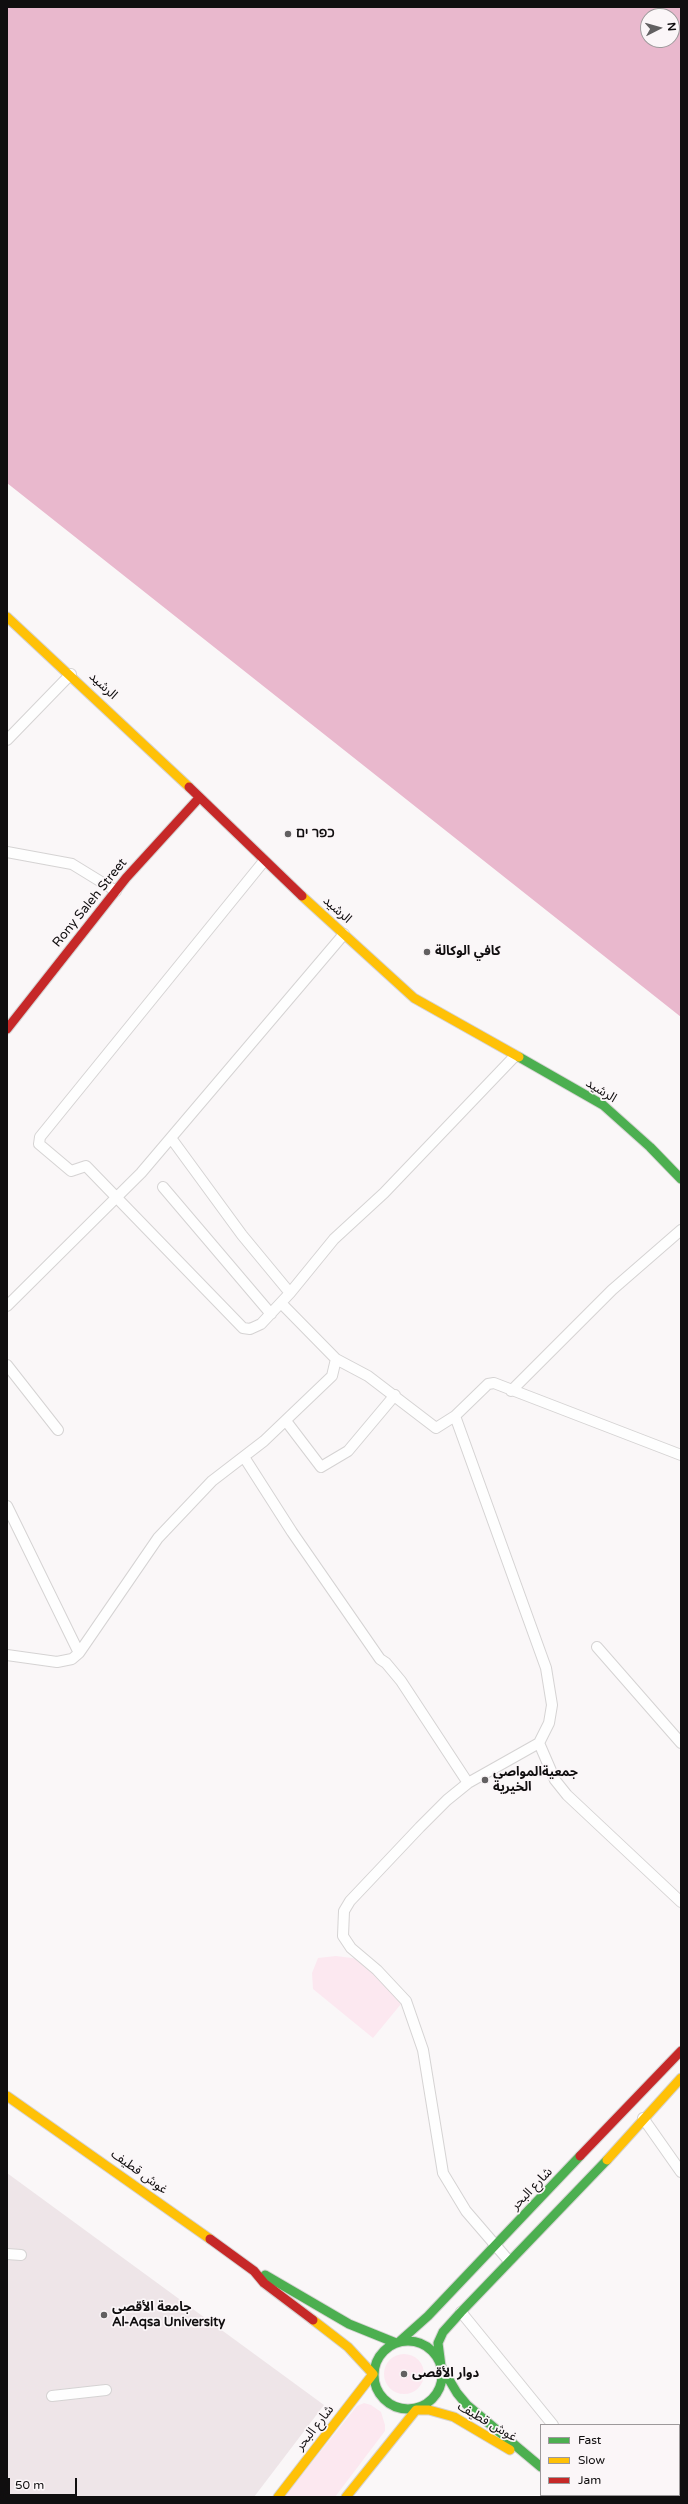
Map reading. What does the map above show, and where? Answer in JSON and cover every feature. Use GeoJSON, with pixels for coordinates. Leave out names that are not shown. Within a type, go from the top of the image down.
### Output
{"type":"FeatureCollection","features":[{"type":"Feature","properties":{"kind":"main road","name":"الرشيد"},"geometry":{"type":"LineString","coordinates":[[8,618],[71,674],[264,860],[414,998],[514,1057],[603,1105],[650,1147],[681,1179]]}},
{"type":"Feature","properties":{"kind":"main road","name":"Rony Saleh Street"},"geometry":{"type":"LineString","coordinates":[[7,1029],[116,891],[199,798]]}},
{"type":"Feature","properties":{"kind":"main road","name":"شارع البحر"},"geometry":{"type":"LineString","coordinates":[[398,2342],[496,2244],[681,2052]]}},
{"type":"Feature","properties":{"kind":"main road"},"geometry":{"type":"LineString","coordinates":[[346,2497],[416,2410],[434,2397],[440,2387],[442,2377],[438,2343],[443,2332],[509,2261],[617,2150],[643,2118],[681,2078]]}},
{"type":"Feature","properties":{"kind":"main road","name":"غوش قطيف"},"geometry":{"type":"LineString","coordinates":[[7,2096],[63,2134],[254,2271],[274,2279],[349,2324],[398,2342]]}},
{"type":"Feature","properties":{"kind":"main road","name":"غوش قطيف"},"geometry":{"type":"LineString","coordinates":[[254,2271],[264,2283],[348,2347],[373,2374]]}},
{"type":"Feature","properties":{"kind":"main road"},"geometry":{"type":"LineString","coordinates":[[416,2410],[395,2407],[386,2402],[379,2394],[373,2374],[378,2357],[384,2350],[398,2342],[415,2341],[428,2348],[441,2366]]}},
{"type":"Feature","properties":{"kind":"main road","name":"غوش قطيف"},"geometry":{"type":"LineString","coordinates":[[441,2366],[452,2387],[467,2405],[540,2467]]}},
{"type":"Feature","properties":{"kind":"main road","name":"شارع البحر"},"geometry":{"type":"LineString","coordinates":[[278,2497],[373,2374]]}},
{"type":"Feature","properties":{"kind":"main road","name":"غوش قطيف"},"geometry":{"type":"LineString","coordinates":[[416,2410],[429,2410],[454,2417],[540,2467]]}},
{"type":"Feature","properties":{"kind":"street"},"geometry":{"type":"LineString","coordinates":[[7,740],[71,674]]}},
{"type":"Feature","properties":{"kind":"street"},"geometry":{"type":"LineString","coordinates":[[7,852],[72,864],[116,891]]}},
{"type":"Feature","properties":{"kind":"street"},"geometry":{"type":"LineString","coordinates":[[264,860],[40,1137],[39,1144],[64,1167],[71,1171],[86,1166],[115,1198],[243,1328],[250,1329],[261,1324],[290,1293],[334,1239],[384,1193],[514,1057]]}},
{"type":"Feature","properties":{"kind":"street"},"geometry":{"type":"LineString","coordinates":[[7,1306],[115,1198],[171,1138],[344,934]]}},
{"type":"Feature","properties":{"kind":"street"},"geometry":{"type":"LineString","coordinates":[[171,1138],[242,1235],[290,1293]]}},
{"type":"Feature","properties":{"kind":"street"},"geometry":{"type":"LineString","coordinates":[[163,1187],[271,1314]]}},
{"type":"Feature","properties":{"kind":"street"},"geometry":{"type":"LineString","coordinates":[[511,1391],[612,1290],[681,1230]]}},
{"type":"Feature","properties":{"kind":"street"},"geometry":{"type":"LineString","coordinates":[[281,1303],[336,1359],[368,1376],[395,1395],[436,1428],[455,1416],[488,1384],[494,1383],[511,1391],[681,1454]]}},
{"type":"Feature","properties":{"kind":"street"},"geometry":{"type":"LineString","coordinates":[[7,1655],[57,1662],[72,1659],[79,1653],[158,1538],[212,1481],[244,1457],[286,1420],[332,1376],[336,1359]]}},
{"type":"Feature","properties":{"kind":"street"},"geometry":{"type":"LineString","coordinates":[[7,1365],[58,1430]]}},
{"type":"Feature","properties":{"kind":"street"},"geometry":{"type":"LineString","coordinates":[[286,1420],[321,1467],[348,1451],[395,1395]]}},
{"type":"Feature","properties":{"kind":"street"},"geometry":{"type":"LineString","coordinates":[[455,1416],[546,1668],[552,1705],[549,1723],[539,1743],[468,1783],[447,1800],[350,1901],[344,1911],[343,1936],[351,1948],[377,1970],[406,2001],[423,2050],[443,2173],[466,2211],[496,2244],[509,2261]]}},
{"type":"Feature","properties":{"kind":"street"},"geometry":{"type":"LineString","coordinates":[[244,1457],[292,1532],[380,1659],[386,1663],[401,1681],[468,1783]]}},
{"type":"Feature","properties":{"kind":"street"},"geometry":{"type":"LineString","coordinates":[[7,1506],[79,1653]]}},
{"type":"Feature","properties":{"kind":"street"},"geometry":{"type":"LineString","coordinates":[[596,1647],[681,1743]]}},
{"type":"Feature","properties":{"kind":"street"},"geometry":{"type":"LineString","coordinates":[[539,1743],[555,1780],[567,1795],[681,1902]]}},
{"type":"Feature","properties":{"kind":"street"},"geometry":{"type":"LineString","coordinates":[[643,2118],[681,2172]]}},
{"type":"Feature","properties":{"kind":"street"},"geometry":{"type":"LineString","coordinates":[[7,2254],[21,2255]]}},
{"type":"Feature","properties":{"kind":"street"},"geometry":{"type":"LineString","coordinates":[[461,2312],[552,2424]]}},
{"type":"Feature","properties":{"kind":"street"},"geometry":{"type":"LineString","coordinates":[[52,2396],[106,2390]]}},
{"type":"Feature","properties":{"kind":"shaded area"},"geometry":{"type":"Polygon","coordinates":[[[7,7],[681,7],[681,1017],[7,483],[7,7]]]}},
{"type":"Feature","properties":{"kind":"shaded area"},"geometry":{"type":"Polygon","coordinates":[[[336,1956],[360,1959],[373,1971],[401,2004],[373,2038],[313,1989],[312,1973],[318,1958],[336,1956]]]}},
{"type":"Feature","properties":{"kind":"shaded area","name":"جامعة الأقصى Al-Aqsa University"},"geometry":{"type":"Polygon","coordinates":[[[7,2173],[324,2405],[254,2497],[7,2497],[7,2173]]]}},
{"type":"Feature","properties":{"kind":"shaded area"},"geometry":{"type":"Polygon","coordinates":[[[404,2354],[412,2356],[418,2360],[422,2366],[424,2374],[422,2382],[418,2388],[412,2392],[404,2394],[396,2392],[390,2388],[386,2382],[384,2374],[386,2366],[390,2360],[396,2356],[404,2354]]]}},
{"type":"Feature","properties":{"kind":"shaded area"},"geometry":{"type":"Polygon","coordinates":[[[364,2403],[371,2405],[381,2412],[385,2425],[385,2431],[335,2497],[284,2497],[357,2406],[364,2403]]]}},
{"type":"Feature","properties":{"kind":"traffic: fast"},"geometry":{"type":"LineString","coordinates":[[519,1057],[603,1105],[650,1147],[681,1179]]}},
{"type":"Feature","properties":{"kind":"traffic: fast"},"geometry":{"type":"LineString","coordinates":[[400,2341],[428,2316],[580,2156]]}},
{"type":"Feature","properties":{"kind":"traffic: fast"},"geometry":{"type":"LineString","coordinates":[[540,2466],[467,2405],[457,2393],[441,2366],[438,2343],[443,2332],[461,2312],[607,2160]]}},
{"type":"Feature","properties":{"kind":"traffic: fast"},"geometry":{"type":"LineString","coordinates":[[265,2275],[349,2324],[396,2343]]}},
{"type":"Feature","properties":{"kind":"traffic: fast"},"geometry":{"type":"LineString","coordinates":[[401,2341],[415,2341],[427,2347],[436,2356],[442,2368],[442,2375],[440,2388],[432,2399],[421,2407],[415,2409],[401,2409],[395,2407],[384,2399],[376,2388],[374,2382],[374,2368],[376,2362],[384,2351],[395,2343],[401,2341]]}},
{"type":"Feature","properties":{"kind":"traffic: slow"},"geometry":{"type":"LineString","coordinates":[[7,617],[189,787]]}},
{"type":"Feature","properties":{"kind":"traffic: slow"},"geometry":{"type":"LineString","coordinates":[[302,896],[414,998],[519,1057]]}},
{"type":"Feature","properties":{"kind":"traffic: slow"},"geometry":{"type":"LineString","coordinates":[[607,2160],[681,2078]]}},
{"type":"Feature","properties":{"kind":"traffic: slow"},"geometry":{"type":"LineString","coordinates":[[7,2096],[210,2239]]}},
{"type":"Feature","properties":{"kind":"traffic: slow"},"geometry":{"type":"LineString","coordinates":[[278,2497],[373,2374],[348,2347],[313,2320]]}},
{"type":"Feature","properties":{"kind":"traffic: slow"},"geometry":{"type":"LineString","coordinates":[[346,2497],[416,2410],[429,2410],[454,2417],[510,2450]]}},
{"type":"Feature","properties":{"kind":"traffic: jam"},"geometry":{"type":"LineString","coordinates":[[189,787],[302,896]]}},
{"type":"Feature","properties":{"kind":"traffic: jam"},"geometry":{"type":"LineString","coordinates":[[7,1029],[126,878],[199,798]]}},
{"type":"Feature","properties":{"kind":"traffic: jam"},"geometry":{"type":"LineString","coordinates":[[580,2156],[681,2051]]}},
{"type":"Feature","properties":{"kind":"traffic: jam"},"geometry":{"type":"LineString","coordinates":[[210,2239],[254,2271],[264,2283],[313,2320]]}},
{"type":"Feature","properties":{"kind":"place","name":"כפר ים"},"geometry":{"type":"Point","coordinates":[288,834]}},
{"type":"Feature","properties":{"kind":"place","name":"كافي الوكالة"},"geometry":{"type":"Point","coordinates":[427,952]}},
{"type":"Feature","properties":{"kind":"place","name":"جمعيةالمواصي الخيرية"},"geometry":{"type":"Point","coordinates":[485,1780]}},
{"type":"Feature","properties":{"kind":"place","name":"جامعة الأقصى Al-Aqsa University"},"geometry":{"type":"Point","coordinates":[104,2315]}},
{"type":"Feature","properties":{"kind":"place","name":"دوار الأقصى"},"geometry":{"type":"Point","coordinates":[404,2374]}}]}
